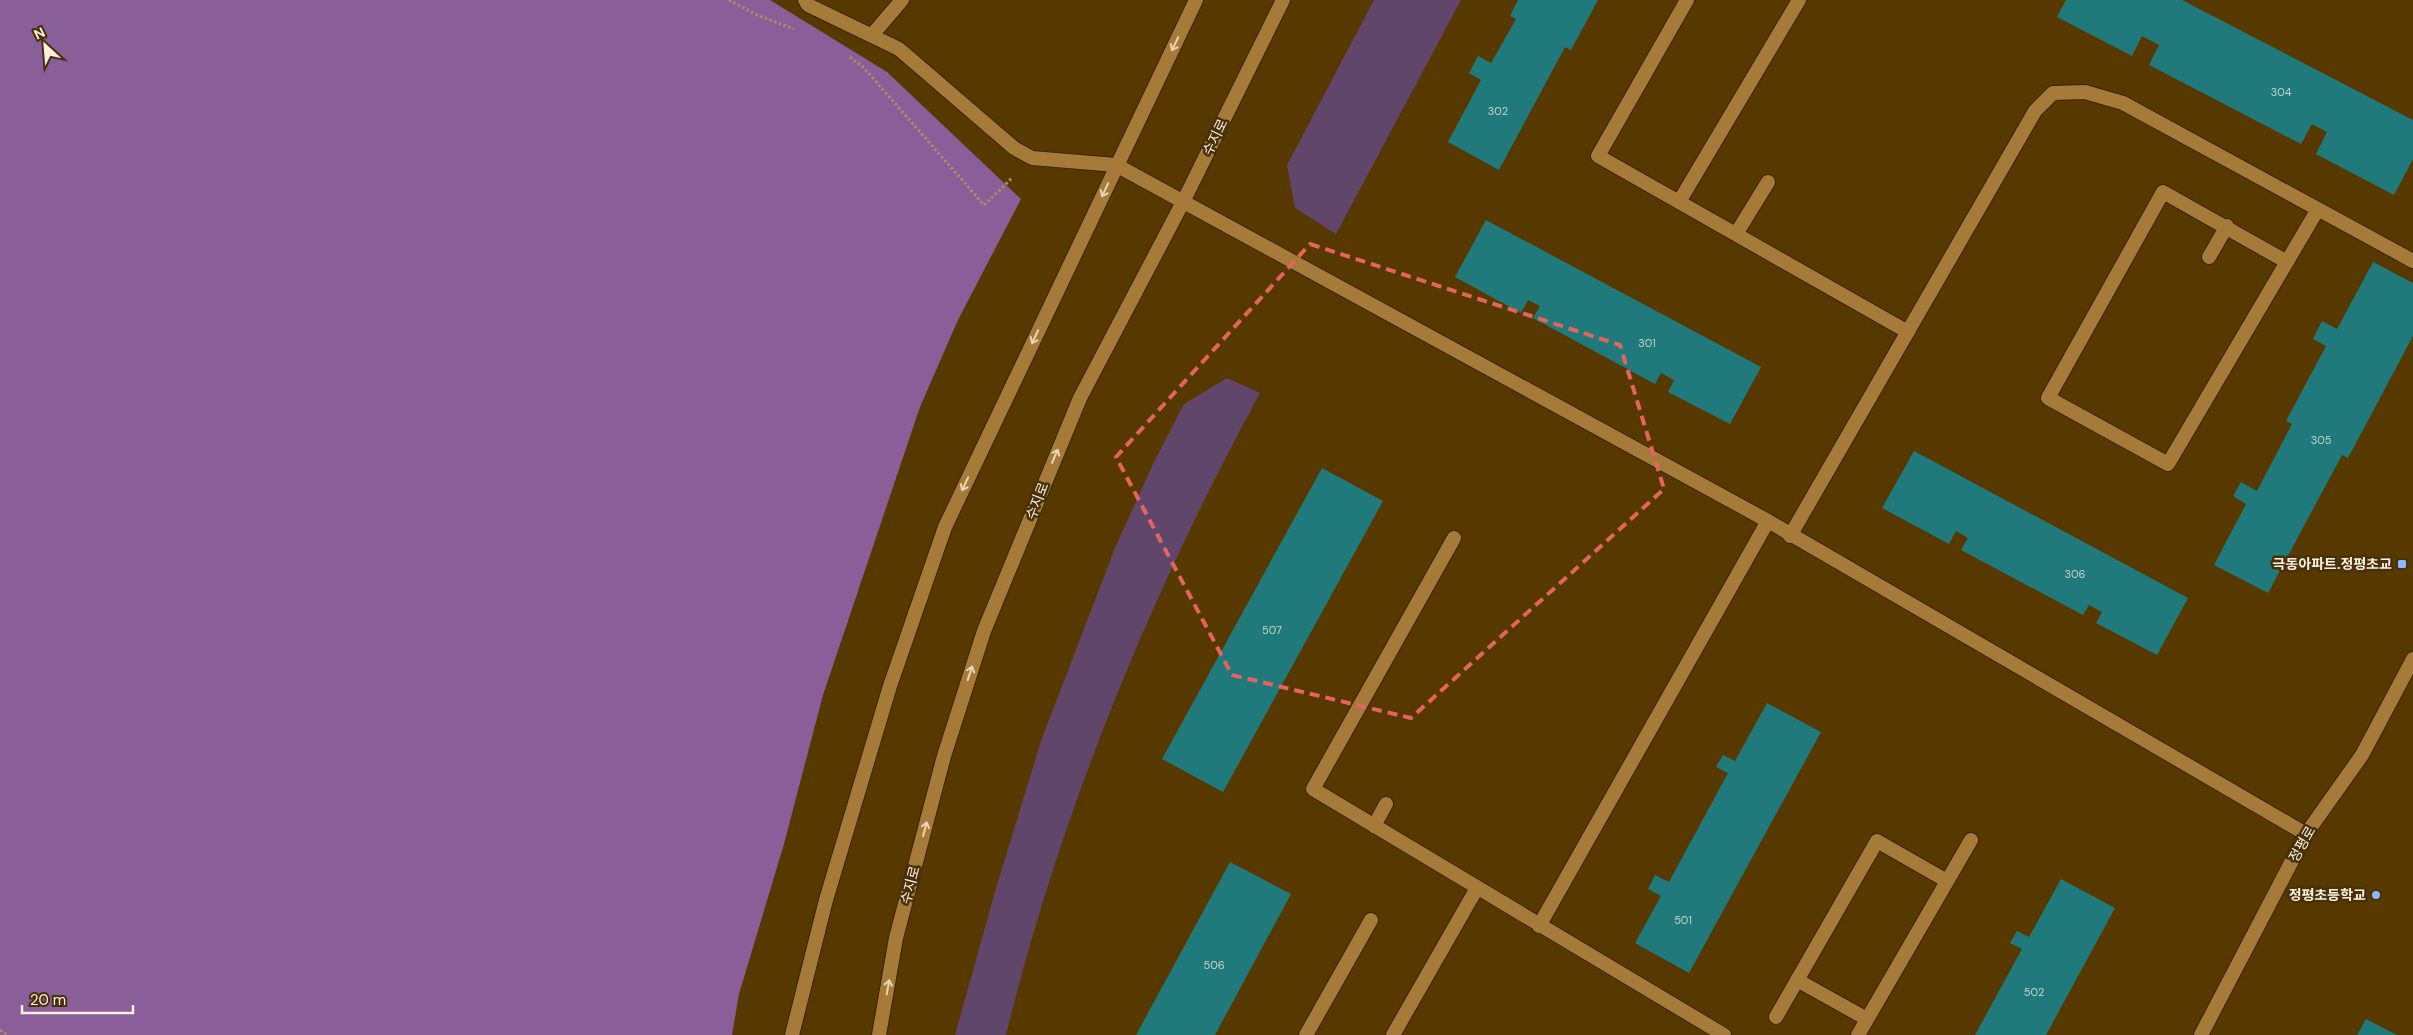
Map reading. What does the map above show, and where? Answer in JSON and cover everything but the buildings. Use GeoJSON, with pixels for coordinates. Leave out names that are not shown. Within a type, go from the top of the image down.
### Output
{"type":"FeatureCollection","features":[{"type":"Feature","properties":{"kind":"main road"},"geometry":{"type":"LineString","coordinates":[[805,0],[808,5],[899,49],[1014,148],[1032,158],[1116,165],[1768,521],[1790,536],[2306,834]]}},
{"type":"Feature","properties":{"kind":"main road"},"geometry":{"type":"LineString","coordinates":[[872,35],[902,0]]}},
{"type":"Feature","properties":{"kind":"main road"},"geometry":{"type":"LineString","coordinates":[[792,1035],[826,900],[890,686],[945,527],[1196,0]]}},
{"type":"Feature","properties":{"kind":"main road","name":"수지로"},"geometry":{"type":"LineString","coordinates":[[879,1035],[896,938],[944,756],[984,631],[1080,398],[1183,202],[1283,0]]}},
{"type":"Feature","properties":{"kind":"main road"},"geometry":{"type":"LineString","coordinates":[[1687,0],[1598,156],[1908,332]]}},
{"type":"Feature","properties":{"kind":"main road"},"geometry":{"type":"LineString","coordinates":[[1679,202],[1799,0]]}},
{"type":"Feature","properties":{"kind":"main road"},"geometry":{"type":"LineString","coordinates":[[1790,536],[2035,111],[2053,93],[2085,92],[2123,103],[2413,260]]}},
{"type":"Feature","properties":{"kind":"main road"},"geometry":{"type":"LineString","coordinates":[[1736,234],[1768,182]]}},
{"type":"Feature","properties":{"kind":"main road"},"geometry":{"type":"LineString","coordinates":[[2287,262],[2227,226],[2163,192],[2048,398],[2168,464],[2287,262],[2318,209]]}},
{"type":"Feature","properties":{"kind":"main road"},"geometry":{"type":"LineString","coordinates":[[2209,257],[2227,226]]}},
{"type":"Feature","properties":{"kind":"main road"},"geometry":{"type":"LineString","coordinates":[[1540,926],[1768,521]]}},
{"type":"Feature","properties":{"kind":"main road"},"geometry":{"type":"LineString","coordinates":[[1454,538],[1313,789],[1724,1035]]}},
{"type":"Feature","properties":{"kind":"main road","name":"정평로"},"geometry":{"type":"LineString","coordinates":[[2201,1035],[2306,834],[2362,754],[2413,659]]}},
{"type":"Feature","properties":{"kind":"main road"},"geometry":{"type":"LineString","coordinates":[[1374,826],[1386,804]]}},
{"type":"Feature","properties":{"kind":"main road"},"geometry":{"type":"LineString","coordinates":[[1858,1035],[1970,840]]}},
{"type":"Feature","properties":{"kind":"main road"},"geometry":{"type":"LineString","coordinates":[[1776,1017],[1877,841],[1947,881]]}},
{"type":"Feature","properties":{"kind":"main road"},"geometry":{"type":"LineString","coordinates":[[1393,1035],[1477,888]]}},
{"type":"Feature","properties":{"kind":"main road"},"geometry":{"type":"LineString","coordinates":[[1306,1035],[1371,920]]}},
{"type":"Feature","properties":{"kind":"main road"},"geometry":{"type":"LineString","coordinates":[[1797,980],[1867,1019]]}},
{"type":"Feature","properties":{"kind":"path"},"geometry":{"type":"LineString","coordinates":[[729,0],[757,15],[801,32]]}},
{"type":"Feature","properties":{"kind":"path"},"geometry":{"type":"LineString","coordinates":[[844,52],[864,68],[984,205],[1032,158]]}},
{"type":"Feature","properties":{"kind":"path"},"geometry":{"type":"LineString","coordinates":[[0,1030],[8,1035]]}},
{"type":"Feature","properties":{"kind":"highlighted area"},"geometry":{"type":"Polygon","coordinates":[[[1310,244],[1620,345],[1664,489],[1411,718],[1232,675],[1116,457],[1310,244]]]}},
{"type":"Feature","properties":{"kind":"shaded area"},"geometry":{"type":"Polygon","coordinates":[[[0,0],[770,0],[887,72],[1021,199],[958,320],[920,407],[823,695],[784,844],[739,994],[732,1035],[0,1035],[0,0]]]}},
{"type":"Feature","properties":{"kind":"shaded area"},"geometry":{"type":"Polygon","coordinates":[[[1374,0],[1461,0],[1336,234],[1295,208],[1287,165],[1374,0]]]}},
{"type":"Feature","properties":{"kind":"shaded area"},"geometry":{"type":"Polygon","coordinates":[[[1227,378],[1260,393],[1182,547],[1112,706],[1053,869],[1028,951],[1006,1035],[955,1035],[996,888],[1041,741],[1115,548],[1153,464],[1184,404],[1227,378]]]}},
{"type":"Feature","properties":{"kind":"place","name":"극동아파트.정평초교"},"geometry":{"type":"Point","coordinates":[2402,564]}},
{"type":"Feature","properties":{"kind":"place","name":"정평초등학교"},"geometry":{"type":"Point","coordinates":[2376,895]}}]}
